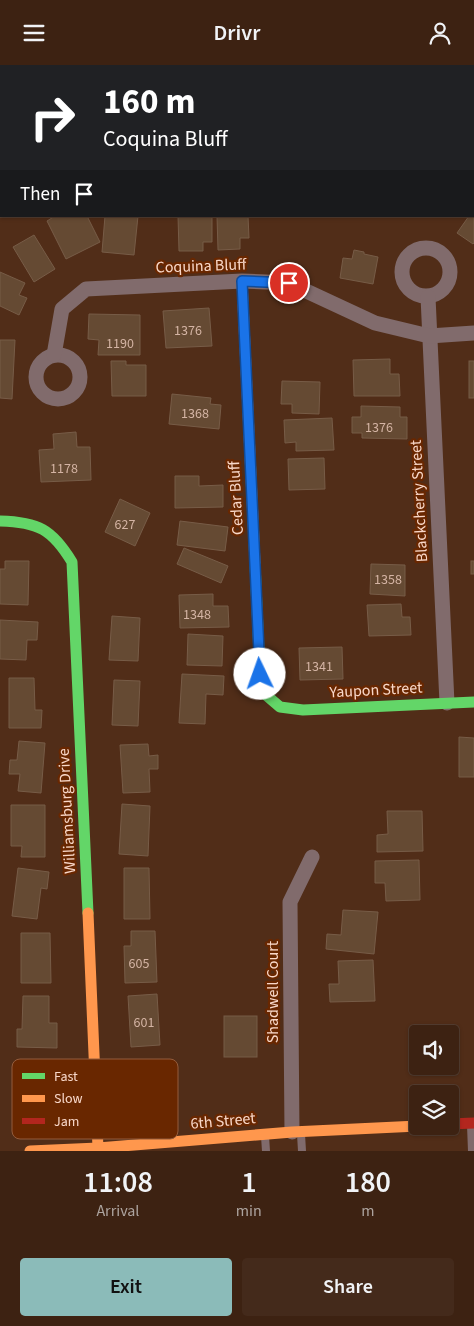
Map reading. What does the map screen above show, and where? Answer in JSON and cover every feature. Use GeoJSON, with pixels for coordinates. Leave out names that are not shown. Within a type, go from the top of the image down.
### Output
{"type":"FeatureCollection","features":[{"type":"Feature","properties":{"kind":"street","name":"Coquina Bluff"},"geometry":{"type":"LineString","coordinates":[[54,355],[62,309],[86,289],[242,281],[289,283],[375,323],[429,336],[474,333]]}},
{"type":"Feature","properties":{"kind":"street","name":"Cedar Bluff"},"geometry":{"type":"LineString","coordinates":[[242,281],[260,674],[266,695],[280,707]]}},
{"type":"Feature","properties":{"kind":"street","name":"Blackcherry Street"},"geometry":{"type":"LineString","coordinates":[[428,297],[447,703]]}},
{"type":"Feature","properties":{"kind":"street","name":"Williamsburg Drive"},"geometry":{"type":"LineString","coordinates":[[0,521],[24,521],[44,527],[61,543],[72,562],[94,1059]]}},
{"type":"Feature","properties":{"kind":"street","name":"Yaupon Street"},"geometry":{"type":"LineString","coordinates":[[280,707],[303,710],[474,702]]}},
{"type":"Feature","properties":{"kind":"street","name":"Shadwell Court"},"geometry":{"type":"LineString","coordinates":[[297,1132],[290,902],[312,857]]}},
{"type":"Feature","properties":{"kind":"street"},"geometry":{"type":"LineString","coordinates":[[459,1124],[472,1123]]}},
{"type":"Feature","properties":{"kind":"street","name":"6th Street"},"geometry":{"type":"LineString","coordinates":[[30,1151],[98,1149],[265,1134],[409,1126]]}},
{"type":"Feature","properties":{"kind":"lane"},"geometry":{"type":"LineString","coordinates":[[472,1123],[472,1151]]}},
{"type":"Feature","properties":{"kind":"lane"},"geometry":{"type":"LineString","coordinates":[[297,1132],[302,1151]]}},
{"type":"Feature","properties":{"kind":"lane"},"geometry":{"type":"LineString","coordinates":[[265,1134],[266,1151]]}},
{"type":"Feature","properties":{"kind":"building"},"geometry":{"type":"Polygon","coordinates":[[[53,217],[88,217],[100,242],[66,259],[47,221],[53,217]]]}},
{"type":"Feature","properties":{"kind":"building"},"geometry":{"type":"Polygon","coordinates":[[[105,217],[138,217],[134,255],[102,252],[105,217]]]}},
{"type":"Feature","properties":{"kind":"building"},"geometry":{"type":"Polygon","coordinates":[[[178,217],[212,217],[212,242],[203,242],[203,251],[179,251],[178,217]]]}},
{"type":"Feature","properties":{"kind":"building"},"geometry":{"type":"Polygon","coordinates":[[[217,217],[248,217],[249,238],[240,238],[240,249],[218,250],[217,217]]]}},
{"type":"Feature","properties":{"kind":"building"},"geometry":{"type":"Polygon","coordinates":[[[468,217],[474,217],[473,244],[457,233],[468,217]]]}},
{"type":"Feature","properties":{"kind":"building"},"geometry":{"type":"Polygon","coordinates":[[[34,235],[55,269],[34,282],[13,247],[34,235]]]}},
{"type":"Feature","properties":{"kind":"building"},"geometry":{"type":"Polygon","coordinates":[[[354,250],[378,257],[373,284],[340,278],[343,258],[352,259],[354,250]]]}},
{"type":"Feature","properties":{"kind":"building"},"geometry":{"type":"Polygon","coordinates":[[[0,272],[25,283],[19,295],[27,298],[19,315],[0,306],[0,272]]]}},
{"type":"Feature","properties":{"kind":"building"},"geometry":{"type":"Polygon","coordinates":[[[209,308],[212,346],[166,348],[163,311],[209,308]]]}},
{"type":"Feature","properties":{"kind":"building"},"geometry":{"type":"Polygon","coordinates":[[[89,314],[140,315],[140,355],[98,355],[99,340],[88,339],[89,314]]]}},
{"type":"Feature","properties":{"kind":"building"},"geometry":{"type":"Polygon","coordinates":[[[0,340],[15,340],[12,399],[0,398],[0,340]]]}},
{"type":"Feature","properties":{"kind":"building"},"geometry":{"type":"Polygon","coordinates":[[[390,359],[390,374],[399,374],[400,396],[354,396],[353,360],[390,359]]]}},
{"type":"Feature","properties":{"kind":"building"},"geometry":{"type":"Polygon","coordinates":[[[111,361],[126,361],[126,365],[146,365],[146,396],[112,396],[111,361]]]}},
{"type":"Feature","properties":{"kind":"building"},"geometry":{"type":"Polygon","coordinates":[[[469,361],[474,361],[474,398],[469,398],[469,361]]]}},
{"type":"Feature","properties":{"kind":"building"},"geometry":{"type":"Polygon","coordinates":[[[282,381],[320,382],[319,414],[292,413],[292,404],[281,404],[282,381]]]}},
{"type":"Feature","properties":{"kind":"building"},"geometry":{"type":"Polygon","coordinates":[[[172,394],[211,398],[210,404],[221,405],[219,429],[169,424],[172,394]]]}},
{"type":"Feature","properties":{"kind":"building"},"geometry":{"type":"Polygon","coordinates":[[[361,406],[400,407],[400,417],[407,417],[407,439],[362,438],[362,433],[352,433],[352,417],[361,417],[361,406]]]}},
{"type":"Feature","properties":{"kind":"building"},"geometry":{"type":"Polygon","coordinates":[[[332,418],[334,450],[296,451],[296,442],[285,443],[284,420],[332,418]]]}},
{"type":"Feature","properties":{"kind":"building"},"geometry":{"type":"Polygon","coordinates":[[[76,432],[77,447],[90,447],[91,480],[41,482],[39,450],[54,449],[53,434],[76,432]]]}},
{"type":"Feature","properties":{"kind":"building"},"geometry":{"type":"Polygon","coordinates":[[[324,458],[325,489],[289,490],[288,459],[324,458]]]}},
{"type":"Feature","properties":{"kind":"building"},"geometry":{"type":"Polygon","coordinates":[[[175,476],[199,476],[199,486],[223,485],[223,507],[175,508],[175,476]]]}},
{"type":"Feature","properties":{"kind":"building"},"geometry":{"type":"Polygon","coordinates":[[[120,499],[150,513],[135,546],[105,532],[120,499]]]}},
{"type":"Feature","properties":{"kind":"building"},"geometry":{"type":"Polygon","coordinates":[[[180,521],[228,527],[225,551],[177,545],[180,521]]]}},
{"type":"Feature","properties":{"kind":"building"},"geometry":{"type":"Polygon","coordinates":[[[184,548],[228,566],[221,583],[177,564],[184,548]]]}},
{"type":"Feature","properties":{"kind":"building"},"geometry":{"type":"Polygon","coordinates":[[[5,561],[29,561],[28,605],[0,604],[0,569],[5,569],[5,561]]]}},
{"type":"Feature","properties":{"kind":"building"},"geometry":{"type":"Polygon","coordinates":[[[471,561],[474,561],[474,574],[471,574],[471,561]]]}},
{"type":"Feature","properties":{"kind":"building"},"geometry":{"type":"Polygon","coordinates":[[[371,564],[405,565],[405,596],[370,594],[371,564]]]}},
{"type":"Feature","properties":{"kind":"building"},"geometry":{"type":"Polygon","coordinates":[[[213,594],[213,606],[228,606],[229,627],[180,628],[179,595],[213,594]]]}},
{"type":"Feature","properties":{"kind":"building"},"geometry":{"type":"Polygon","coordinates":[[[401,604],[402,617],[410,617],[411,635],[369,636],[367,605],[401,604]]]}},
{"type":"Feature","properties":{"kind":"building"},"geometry":{"type":"Polygon","coordinates":[[[112,616],[140,618],[138,661],[109,660],[112,616]]]}},
{"type":"Feature","properties":{"kind":"building"},"geometry":{"type":"Polygon","coordinates":[[[0,620],[38,622],[37,640],[27,640],[26,660],[0,659],[0,620]]]}},
{"type":"Feature","properties":{"kind":"building"},"geometry":{"type":"Polygon","coordinates":[[[188,634],[223,636],[222,666],[187,665],[188,634]]]}},
{"type":"Feature","properties":{"kind":"building"},"geometry":{"type":"Polygon","coordinates":[[[342,647],[343,679],[300,680],[299,648],[342,647]]]}},
{"type":"Feature","properties":{"kind":"building"},"geometry":{"type":"Polygon","coordinates":[[[182,674],[224,676],[223,695],[206,694],[205,724],[179,723],[182,674]]]}},
{"type":"Feature","properties":{"kind":"building"},"geometry":{"type":"Polygon","coordinates":[[[9,678],[34,678],[35,710],[42,710],[41,728],[9,728],[9,678]]]}},
{"type":"Feature","properties":{"kind":"building"},"geometry":{"type":"Polygon","coordinates":[[[114,680],[140,681],[138,726],[112,725],[114,680]]]}},
{"type":"Feature","properties":{"kind":"building"},"geometry":{"type":"Polygon","coordinates":[[[459,737],[474,738],[474,777],[459,777],[459,737]]]}},
{"type":"Feature","properties":{"kind":"building"},"geometry":{"type":"Polygon","coordinates":[[[19,741],[45,743],[41,793],[18,791],[20,774],[9,774],[10,760],[17,760],[19,741]]]}},
{"type":"Feature","properties":{"kind":"building"},"geometry":{"type":"Polygon","coordinates":[[[148,744],[149,756],[158,755],[158,769],[149,769],[150,792],[123,793],[120,745],[148,744]]]}},
{"type":"Feature","properties":{"kind":"building"},"geometry":{"type":"Polygon","coordinates":[[[122,804],[150,806],[148,856],[119,854],[122,804]]]}},
{"type":"Feature","properties":{"kind":"building"},"geometry":{"type":"Polygon","coordinates":[[[11,805],[45,805],[45,857],[21,857],[22,846],[11,846],[11,805]]]}},
{"type":"Feature","properties":{"kind":"building"},"geometry":{"type":"Polygon","coordinates":[[[387,811],[422,811],[423,851],[377,852],[377,835],[388,834],[387,811]]]}},
{"type":"Feature","properties":{"kind":"building"},"geometry":{"type":"Polygon","coordinates":[[[419,860],[420,900],[386,901],[385,883],[375,883],[375,861],[419,860]]]}},
{"type":"Feature","properties":{"kind":"building"},"geometry":{"type":"Polygon","coordinates":[[[18,868],[49,872],[47,889],[41,888],[37,919],[12,916],[18,868]]]}},
{"type":"Feature","properties":{"kind":"building"},"geometry":{"type":"Polygon","coordinates":[[[124,868],[149,868],[150,919],[124,919],[124,868]]]}},
{"type":"Feature","properties":{"kind":"building"},"geometry":{"type":"Polygon","coordinates":[[[343,910],[378,912],[374,954],[326,949],[327,934],[341,935],[343,910]]]}},
{"type":"Feature","properties":{"kind":"building"},"geometry":{"type":"Polygon","coordinates":[[[131,931],[155,931],[157,982],[125,983],[124,946],[131,946],[131,931]]]}},
{"type":"Feature","properties":{"kind":"building"},"geometry":{"type":"Polygon","coordinates":[[[21,933],[50,933],[51,983],[21,983],[21,933]]]}},
{"type":"Feature","properties":{"kind":"building"},"geometry":{"type":"Polygon","coordinates":[[[373,960],[375,1001],[330,1002],[329,984],[339,984],[338,961],[373,960]]]}},
{"type":"Feature","properties":{"kind":"building"},"geometry":{"type":"Polygon","coordinates":[[[157,994],[160,1045],[131,1047],[128,996],[157,994]]]}},
{"type":"Feature","properties":{"kind":"building"},"geometry":{"type":"Polygon","coordinates":[[[23,996],[49,996],[49,1023],[57,1023],[57,1048],[17,1047],[17,1029],[22,1029],[23,996]]]}},
{"type":"Feature","properties":{"kind":"building"},"geometry":{"type":"Polygon","coordinates":[[[224,1016],[257,1016],[257,1057],[224,1057],[224,1016]]]}},
{"type":"Feature","properties":{"kind":"traffic: fast"},"geometry":{"type":"LineString","coordinates":[[0,521],[24,523],[43,529],[58,542],[72,562],[88,913]]}},
{"type":"Feature","properties":{"kind":"traffic: fast"},"geometry":{"type":"LineString","coordinates":[[255,563],[260,674],[266,695],[280,707],[303,710],[474,702]]}},
{"type":"Feature","properties":{"kind":"traffic: slow"},"geometry":{"type":"LineString","coordinates":[[242,281],[255,563]]}},
{"type":"Feature","properties":{"kind":"traffic: slow"},"geometry":{"type":"LineString","coordinates":[[88,913],[94,1059]]}},
{"type":"Feature","properties":{"kind":"traffic: slow"},"geometry":{"type":"LineString","coordinates":[[30,1151],[98,1148],[292,1132],[409,1126]]}},
{"type":"Feature","properties":{"kind":"traffic: slow"},"geometry":{"type":"LineString","coordinates":[[98,1139],[98,1148]]}},
{"type":"Feature","properties":{"kind":"traffic: jam"},"geometry":{"type":"LineString","coordinates":[[459,1124],[474,1123]]}},
{"type":"Feature","properties":{"kind":"route"},"geometry":{"type":"LineString","coordinates":[[260,674],[242,281],[289,283]]}}]}
